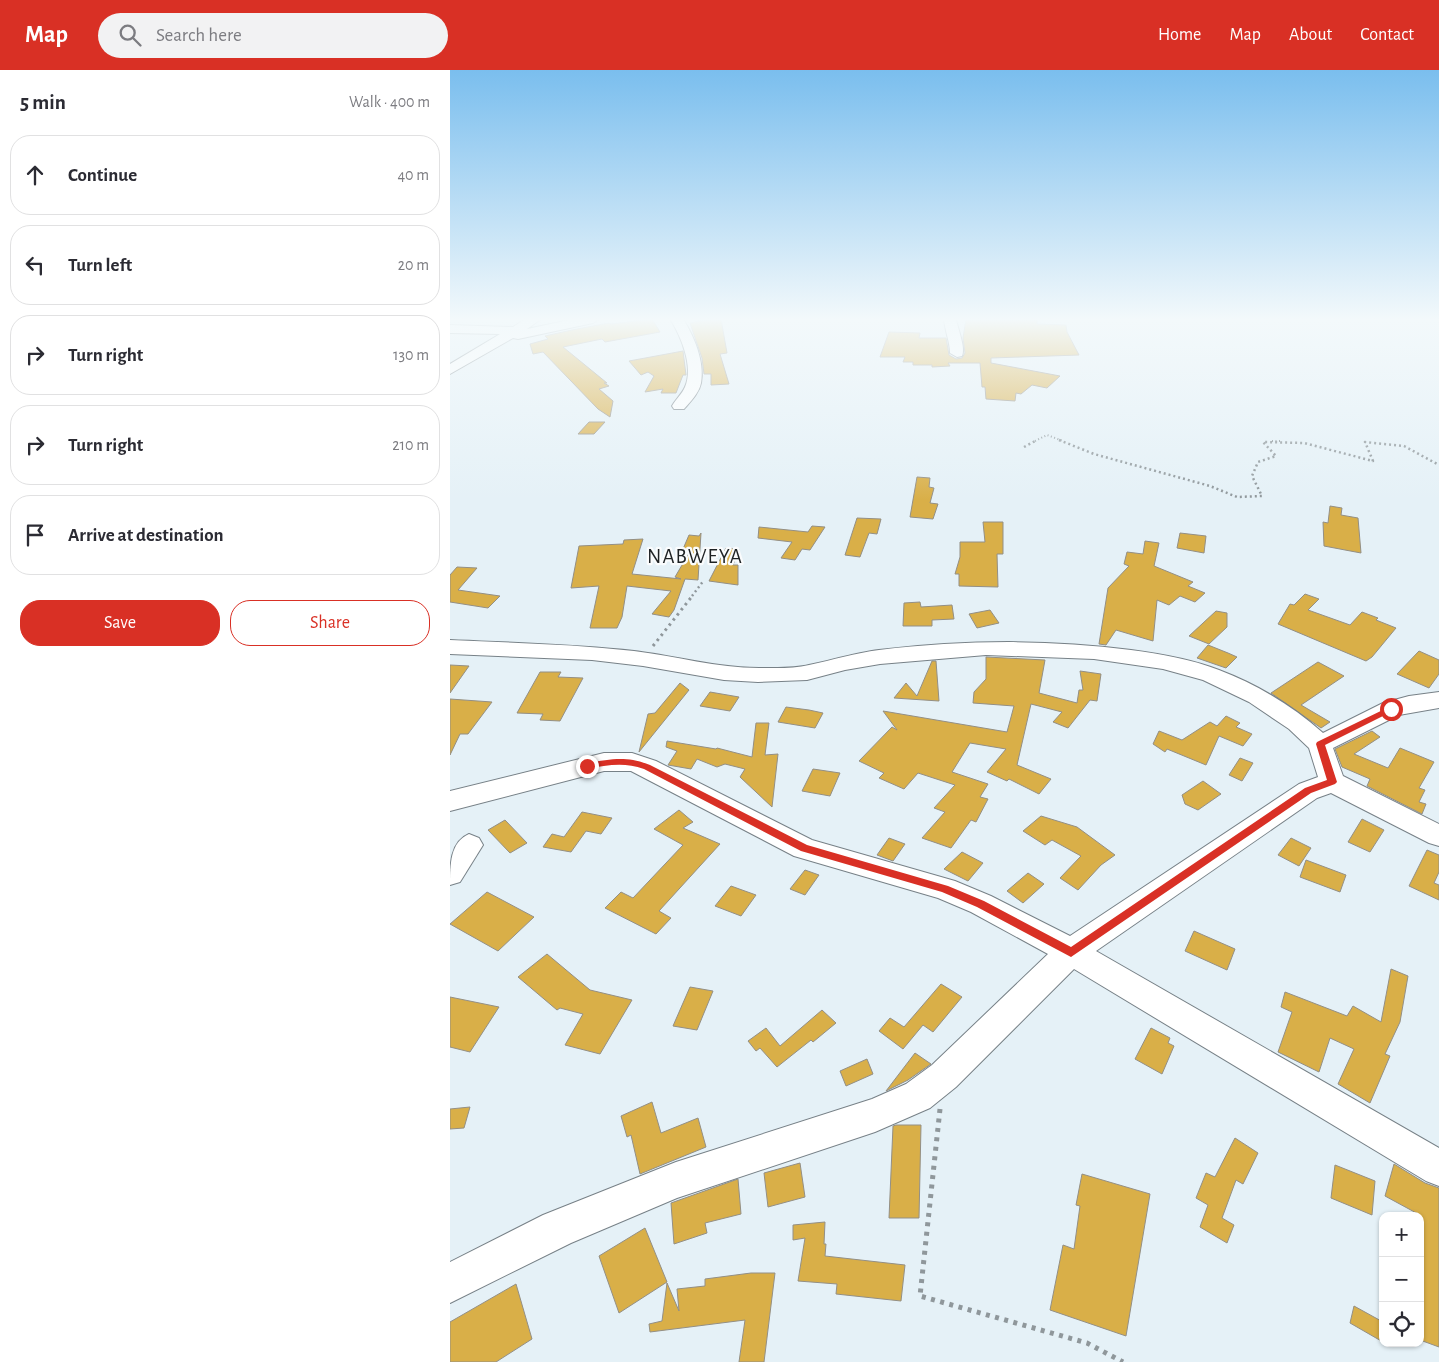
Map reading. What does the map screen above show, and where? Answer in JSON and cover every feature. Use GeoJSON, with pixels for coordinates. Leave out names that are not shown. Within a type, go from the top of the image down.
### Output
{"type":"FeatureCollection","features":[{"type":"Feature","properties":{"kind":"street"},"geometry":{"type":"LineString","coordinates":[[679,406],[693,386],[694,379]]}},
{"type":"Feature","properties":{"kind":"street"},"geometry":{"type":"LineString","coordinates":[[450,647],[592,653],[643,659],[715,672],[758,675],[807,673],[843,663],[880,657],[986,648],[1094,652],[1165,662],[1211,675],[1266,702],[1298,722],[1320,744],[1332,782],[1439,836]]}},
{"type":"Feature","properties":{"kind":"street"},"geometry":{"type":"LineString","coordinates":[[1320,744],[1391,709],[1409,704],[1439,700]]}},
{"type":"Feature","properties":{"kind":"street"},"geometry":{"type":"LineString","coordinates":[[450,801],[587,766],[619,760],[632,762],[690,788],[804,848],[944,888],[981,904],[1071,952],[1439,1168]]}},
{"type":"Feature","properties":{"kind":"street"},"geometry":{"type":"LineString","coordinates":[[450,1283],[557,1229],[676,1180],[875,1114],[918,1096],[944,1076],[1071,952],[1308,791],[1332,782]]}},
{"type":"Feature","properties":{"kind":"street"},"geometry":{"type":"LineString","coordinates":[[450,874],[469,845]]}},
{"type":"Feature","properties":{"kind":"path"},"geometry":{"type":"LineString","coordinates":[[1024,447],[1047,435],[1094,454],[1210,486],[1237,497],[1262,496],[1252,476],[1258,462],[1276,456],[1263,442],[1276,440],[1330,449],[1373,461],[1365,442],[1404,446],[1439,465]]}},
{"type":"Feature","properties":{"kind":"path"},"geometry":{"type":"LineString","coordinates":[[643,659],[704,580]]}},
{"type":"Feature","properties":{"kind":"path"},"geometry":{"type":"LineString","coordinates":[[944,1076],[920,1296],[1087,1342],[1123,1362]]}},
{"type":"Feature","properties":{"kind":"building"},"geometry":{"type":"Polygon","coordinates":[[[569,379],[602,379],[607,383],[604,383],[609,386],[599,389],[613,401],[610,417],[598,409],[569,379]]]}},
{"type":"Feature","properties":{"kind":"building"},"geometry":{"type":"Polygon","coordinates":[[[652,379],[681,379],[676,393],[661,393],[663,389],[645,392],[652,379]]]}},
{"type":"Feature","properties":{"kind":"building"},"geometry":{"type":"Polygon","coordinates":[[[711,379],[728,379],[729,384],[711,385],[711,379]]]}},
{"type":"Feature","properties":{"kind":"building"},"geometry":{"type":"Polygon","coordinates":[[[981,379],[1056,379],[1047,388],[1032,385],[1021,394],[1016,393],[1015,401],[986,399],[985,387],[982,387],[981,379]]]}},
{"type":"Feature","properties":{"kind":"building"},"geometry":{"type":"Polygon","coordinates":[[[589,422],[605,422],[594,434],[578,434],[589,422]]]}},
{"type":"Feature","properties":{"kind":"building"},"geometry":{"type":"Polygon","coordinates":[[[917,477],[930,478],[929,487],[934,488],[930,503],[938,504],[933,519],[910,517],[917,477]]]}},
{"type":"Feature","properties":{"kind":"building"},"geometry":{"type":"Polygon","coordinates":[[[1330,506],[1342,508],[1341,515],[1358,518],[1361,553],[1324,546],[1323,522],[1328,523],[1330,506]]]}},
{"type":"Feature","properties":{"kind":"building"},"geometry":{"type":"Polygon","coordinates":[[[857,518],[881,519],[877,534],[869,533],[860,557],[845,555],[857,518]]]}},
{"type":"Feature","properties":{"kind":"building"},"geometry":{"type":"Polygon","coordinates":[[[983,522],[1003,522],[1003,554],[997,554],[998,587],[959,586],[959,574],[955,574],[960,557],[960,542],[985,542],[983,522]]]}},
{"type":"Feature","properties":{"kind":"building"},"geometry":{"type":"Polygon","coordinates":[[[812,526],[825,527],[810,550],[802,549],[795,560],[781,558],[792,542],[758,538],[759,527],[808,532],[812,526]]]}},
{"type":"Feature","properties":{"kind":"building"},"geometry":{"type":"Polygon","coordinates":[[[701,533],[698,580],[685,579],[674,610],[669,617],[652,614],[671,591],[627,586],[622,617],[617,628],[590,628],[599,586],[571,588],[579,546],[623,544],[624,540],[643,539],[632,574],[681,579],[675,577],[692,548],[683,549],[689,535],[699,536],[701,533]]]}},
{"type":"Feature","properties":{"kind":"building"},"geometry":{"type":"Polygon","coordinates":[[[1180,533],[1206,536],[1204,553],[1177,548],[1180,533]]]}},
{"type":"Feature","properties":{"kind":"building"},"geometry":{"type":"Polygon","coordinates":[[[1145,541],[1159,543],[1154,566],[1193,582],[1188,586],[1205,593],[1195,602],[1180,596],[1169,605],[1157,600],[1153,641],[1116,630],[1106,645],[1099,644],[1108,588],[1129,566],[1124,564],[1127,552],[1143,554],[1145,541]]]}},
{"type":"Feature","properties":{"kind":"building"},"geometry":{"type":"Polygon","coordinates":[[[726,548],[739,549],[733,565],[738,565],[738,585],[709,581],[726,548]]]}},
{"type":"Feature","properties":{"kind":"building"},"geometry":{"type":"Polygon","coordinates":[[[457,567],[477,568],[458,590],[500,596],[488,608],[450,602],[450,575],[457,567]]]}},
{"type":"Feature","properties":{"kind":"building"},"geometry":{"type":"Polygon","coordinates":[[[1305,594],[1319,599],[1308,610],[1350,625],[1362,612],[1396,628],[1372,657],[1366,661],[1278,624],[1290,604],[1294,605],[1305,594]]]}},
{"type":"Feature","properties":{"kind":"building"},"geometry":{"type":"Polygon","coordinates":[[[920,602],[921,607],[952,605],[954,619],[932,620],[932,626],[903,626],[904,603],[920,602]]]}},
{"type":"Feature","properties":{"kind":"building"},"geometry":{"type":"Polygon","coordinates":[[[990,610],[999,623],[977,628],[969,614],[990,610]]]}},
{"type":"Feature","properties":{"kind":"building"},"geometry":{"type":"Polygon","coordinates":[[[1216,611],[1227,613],[1227,627],[1209,644],[1189,636],[1216,611]]]}},
{"type":"Feature","properties":{"kind":"building"},"geometry":{"type":"Polygon","coordinates":[[[1208,645],[1237,657],[1226,668],[1197,658],[1208,645]]]}},
{"type":"Feature","properties":{"kind":"building"},"geometry":{"type":"Polygon","coordinates":[[[1419,651],[1439,660],[1439,674],[1429,688],[1397,674],[1419,651]]]}},
{"type":"Feature","properties":{"kind":"building"},"geometry":{"type":"Polygon","coordinates":[[[986,657],[1045,660],[1039,693],[1077,703],[1079,690],[1083,690],[1080,671],[1101,674],[1097,701],[1090,700],[1068,728],[1053,722],[1062,712],[1031,704],[1017,765],[1051,779],[1039,794],[1009,779],[1007,781],[987,772],[1006,749],[970,743],[952,772],[988,784],[980,797],[988,799],[976,822],[971,820],[951,848],[922,838],[945,812],[934,808],[955,785],[918,773],[904,789],[879,778],[884,773],[859,761],[892,727],[897,730],[883,711],[1007,732],[1014,706],[973,703],[974,692],[986,679],[986,657]]]}},
{"type":"Feature","properties":{"kind":"building"},"geometry":{"type":"Polygon","coordinates":[[[932,661],[936,661],[939,701],[894,698],[906,683],[917,696],[932,661]]]}},
{"type":"Feature","properties":{"kind":"building"},"geometry":{"type":"Polygon","coordinates":[[[1318,662],[1344,676],[1301,705],[1330,722],[1321,728],[1271,693],[1318,662]]]}},
{"type":"Feature","properties":{"kind":"building"},"geometry":{"type":"Polygon","coordinates":[[[450,665],[469,666],[450,693],[450,665]]]}},
{"type":"Feature","properties":{"kind":"building"},"geometry":{"type":"Polygon","coordinates":[[[540,672],[561,672],[558,677],[583,678],[560,721],[540,720],[543,714],[517,713],[540,672]]]}},
{"type":"Feature","properties":{"kind":"building"},"geometry":{"type":"Polygon","coordinates":[[[680,683],[689,690],[639,752],[648,714],[655,713],[680,683]]]}},
{"type":"Feature","properties":{"kind":"building"},"geometry":{"type":"Polygon","coordinates":[[[710,692],[739,697],[730,711],[700,706],[710,692]]]}},
{"type":"Feature","properties":{"kind":"building"},"geometry":{"type":"Polygon","coordinates":[[[450,699],[492,702],[468,734],[460,734],[450,755],[450,699]]]}},
{"type":"Feature","properties":{"kind":"building"},"geometry":{"type":"Polygon","coordinates":[[[786,707],[823,713],[815,728],[778,722],[786,707]]]}},
{"type":"Feature","properties":{"kind":"building"},"geometry":{"type":"Polygon","coordinates":[[[1226,716],[1240,723],[1236,727],[1252,734],[1243,746],[1219,736],[1206,765],[1167,749],[1165,752],[1153,744],[1159,731],[1182,740],[1210,722],[1217,726],[1226,716]]]}},
{"type":"Feature","properties":{"kind":"building"},"geometry":{"type":"Polygon","coordinates":[[[756,723],[769,723],[765,755],[778,754],[772,807],[740,777],[745,769],[725,764],[717,767],[697,759],[691,769],[668,765],[677,751],[666,747],[667,741],[717,748],[752,757],[756,723]]]}},
{"type":"Feature","properties":{"kind":"building"},"geometry":{"type":"Polygon","coordinates":[[[1372,731],[1380,737],[1354,754],[1388,768],[1400,748],[1434,762],[1419,788],[1425,790],[1419,802],[1426,804],[1422,814],[1367,786],[1370,779],[1342,767],[1335,749],[1372,731]]]}},
{"type":"Feature","properties":{"kind":"building"},"geometry":{"type":"Polygon","coordinates":[[[1240,758],[1253,763],[1242,781],[1229,775],[1240,758]]]}},
{"type":"Feature","properties":{"kind":"building"},"geometry":{"type":"Polygon","coordinates":[[[813,769],[840,773],[830,796],[802,791],[813,769]]]}},
{"type":"Feature","properties":{"kind":"building"},"geometry":{"type":"Polygon","coordinates":[[[1203,781],[1221,794],[1198,810],[1185,804],[1182,795],[1203,781]]]}},
{"type":"Feature","properties":{"kind":"building"},"geometry":{"type":"Polygon","coordinates":[[[679,810],[693,822],[683,828],[720,844],[659,911],[671,918],[656,934],[605,908],[621,892],[633,898],[683,845],[654,829],[679,810]]]}},
{"type":"Feature","properties":{"kind":"building"},"geometry":{"type":"Polygon","coordinates":[[[582,812],[612,818],[601,834],[586,831],[571,852],[543,847],[552,834],[564,837],[582,812]]]}},
{"type":"Feature","properties":{"kind":"building"},"geometry":{"type":"Polygon","coordinates":[[[1041,816],[1077,827],[1115,855],[1101,865],[1078,890],[1060,878],[1081,856],[1052,840],[1045,845],[1023,831],[1041,816]]]}},
{"type":"Feature","properties":{"kind":"building"},"geometry":{"type":"Polygon","coordinates":[[[1362,819],[1384,830],[1370,852],[1348,842],[1362,819]]]}},
{"type":"Feature","properties":{"kind":"building"},"geometry":{"type":"Polygon","coordinates":[[[505,820],[527,843],[510,853],[488,830],[505,820]]]}},
{"type":"Feature","properties":{"kind":"building"},"geometry":{"type":"Polygon","coordinates":[[[889,838],[905,844],[893,861],[877,855],[889,838]]]}},
{"type":"Feature","properties":{"kind":"building"},"geometry":{"type":"Polygon","coordinates":[[[1291,838],[1311,848],[1299,866],[1278,855],[1291,838]]]}},
{"type":"Feature","properties":{"kind":"building"},"geometry":{"type":"Polygon","coordinates":[[[1427,850],[1439,855],[1439,872],[1434,883],[1439,885],[1439,900],[1409,886],[1427,850]]]}},
{"type":"Feature","properties":{"kind":"building"},"geometry":{"type":"Polygon","coordinates":[[[962,852],[983,863],[968,881],[944,869],[962,852]]]}},
{"type":"Feature","properties":{"kind":"building"},"geometry":{"type":"Polygon","coordinates":[[[1306,860],[1346,875],[1340,892],[1300,877],[1306,860]]]}},
{"type":"Feature","properties":{"kind":"building"},"geometry":{"type":"Polygon","coordinates":[[[805,870],[819,875],[805,895],[790,889],[805,870]]]}},
{"type":"Feature","properties":{"kind":"building"},"geometry":{"type":"Polygon","coordinates":[[[1028,873],[1044,884],[1023,903],[1007,891],[1028,873]]]}},
{"type":"Feature","properties":{"kind":"building"},"geometry":{"type":"Polygon","coordinates":[[[731,886],[756,895],[741,916],[715,906],[731,886]]]}},
{"type":"Feature","properties":{"kind":"building"},"geometry":{"type":"Polygon","coordinates":[[[487,892],[534,917],[498,951],[450,924],[487,892]]]}},
{"type":"Feature","properties":{"kind":"building"},"geometry":{"type":"Polygon","coordinates":[[[1194,931],[1235,949],[1227,970],[1185,951],[1194,931]]]}},
{"type":"Feature","properties":{"kind":"building"},"geometry":{"type":"Polygon","coordinates":[[[547,954],[590,990],[632,1000],[600,1054],[565,1045],[583,1014],[560,1008],[557,1010],[518,977],[547,954]]]}},
{"type":"Feature","properties":{"kind":"building"},"geometry":{"type":"Polygon","coordinates":[[[1391,969],[1408,976],[1400,1022],[1385,1054],[1390,1056],[1370,1103],[1338,1084],[1354,1049],[1330,1038],[1319,1072],[1278,1052],[1292,1012],[1281,1007],[1285,992],[1347,1016],[1353,1006],[1381,1022],[1391,969]]]}},
{"type":"Feature","properties":{"kind":"building"},"geometry":{"type":"Polygon","coordinates":[[[941,984],[962,997],[933,1032],[923,1025],[903,1049],[879,1031],[890,1018],[904,1027],[941,984]]]}},
{"type":"Feature","properties":{"kind":"building"},"geometry":{"type":"Polygon","coordinates":[[[690,987],[713,991],[697,1030],[673,1026],[690,987]]]}},
{"type":"Feature","properties":{"kind":"building"},"geometry":{"type":"Polygon","coordinates":[[[450,997],[499,1007],[470,1052],[450,1047],[450,997]]]}},
{"type":"Feature","properties":{"kind":"building"},"geometry":{"type":"Polygon","coordinates":[[[822,1010],[836,1023],[777,1067],[760,1048],[756,1051],[748,1041],[766,1028],[780,1046],[822,1010]]]}},
{"type":"Feature","properties":{"kind":"building"},"geometry":{"type":"Polygon","coordinates":[[[1151,1028],[1170,1038],[1168,1043],[1174,1046],[1162,1074],[1135,1059],[1151,1028]]]}},
{"type":"Feature","properties":{"kind":"building"},"geometry":{"type":"Polygon","coordinates":[[[915,1053],[931,1064],[908,1080],[886,1091],[915,1053]]]}},
{"type":"Feature","properties":{"kind":"building"},"geometry":{"type":"Polygon","coordinates":[[[867,1059],[873,1074],[846,1086],[840,1071],[867,1059]]]}},
{"type":"Feature","properties":{"kind":"building"},"geometry":{"type":"Polygon","coordinates":[[[652,1102],[661,1133],[698,1118],[706,1147],[640,1174],[631,1135],[627,1137],[621,1116],[652,1102]]]}},
{"type":"Feature","properties":{"kind":"building"},"geometry":{"type":"Polygon","coordinates":[[[470,1107],[464,1128],[450,1129],[450,1109],[470,1107]]]}},
{"type":"Feature","properties":{"kind":"building"},"geometry":{"type":"Polygon","coordinates":[[[921,1125],[919,1218],[889,1218],[893,1126],[921,1125]]]}},
{"type":"Feature","properties":{"kind":"building"},"geometry":{"type":"Polygon","coordinates":[[[1235,1138],[1258,1153],[1243,1184],[1236,1180],[1222,1218],[1234,1225],[1227,1243],[1200,1227],[1208,1205],[1196,1198],[1206,1173],[1215,1177],[1235,1138]]]}},
{"type":"Feature","properties":{"kind":"building"},"geometry":{"type":"Polygon","coordinates":[[[800,1163],[805,1197],[768,1207],[764,1173],[800,1163]]]}},
{"type":"Feature","properties":{"kind":"building"},"geometry":{"type":"Polygon","coordinates":[[[1394,1164],[1425,1183],[1439,1188],[1439,1347],[1424,1341],[1424,1212],[1414,1212],[1385,1196],[1394,1164]]]}},
{"type":"Feature","properties":{"kind":"building"},"geometry":{"type":"Polygon","coordinates":[[[1335,1165],[1375,1181],[1372,1215],[1331,1198],[1335,1165]]]}},
{"type":"Feature","properties":{"kind":"building"},"geometry":{"type":"Polygon","coordinates":[[[1082,1174],[1150,1194],[1126,1336],[1050,1310],[1063,1245],[1074,1249],[1080,1206],[1076,1205],[1082,1174]]]}},
{"type":"Feature","properties":{"kind":"building"},"geometry":{"type":"Polygon","coordinates":[[[738,1179],[741,1214],[705,1223],[707,1233],[674,1244],[671,1203],[738,1179]]]}},
{"type":"Feature","properties":{"kind":"building"},"geometry":{"type":"Polygon","coordinates":[[[825,1222],[825,1256],[905,1265],[901,1301],[836,1294],[837,1284],[798,1281],[805,1238],[793,1240],[793,1225],[825,1222]]]}},
{"type":"Feature","properties":{"kind":"building"},"geometry":{"type":"Polygon","coordinates":[[[645,1228],[667,1282],[619,1313],[599,1256],[645,1228]]]}},
{"type":"Feature","properties":{"kind":"building"},"geometry":{"type":"Polygon","coordinates":[[[751,1273],[775,1273],[764,1362],[739,1362],[745,1320],[650,1332],[649,1324],[662,1321],[667,1283],[679,1311],[677,1289],[705,1286],[705,1279],[751,1273]]]}},
{"type":"Feature","properties":{"kind":"building"},"geometry":{"type":"Polygon","coordinates":[[[516,1284],[532,1339],[496,1362],[450,1362],[450,1322],[516,1284]]]}},
{"type":"Feature","properties":{"kind":"building"},"geometry":{"type":"Polygon","coordinates":[[[1354,1306],[1379,1320],[1379,1340],[1350,1323],[1354,1306]]]}},
{"type":"Feature","properties":{"kind":"district","name":"NABWEYA"},"geometry":{"type":"Point","coordinates":[695,556]}},
{"type":"Feature","properties":{"kind":"route"},"geometry":{"type":"LineString","coordinates":[[587,766],[619,760],[647,767],[804,848],[944,888],[981,904],[1071,952],[1308,791],[1332,782],[1320,744],[1391,709]]}}]}
